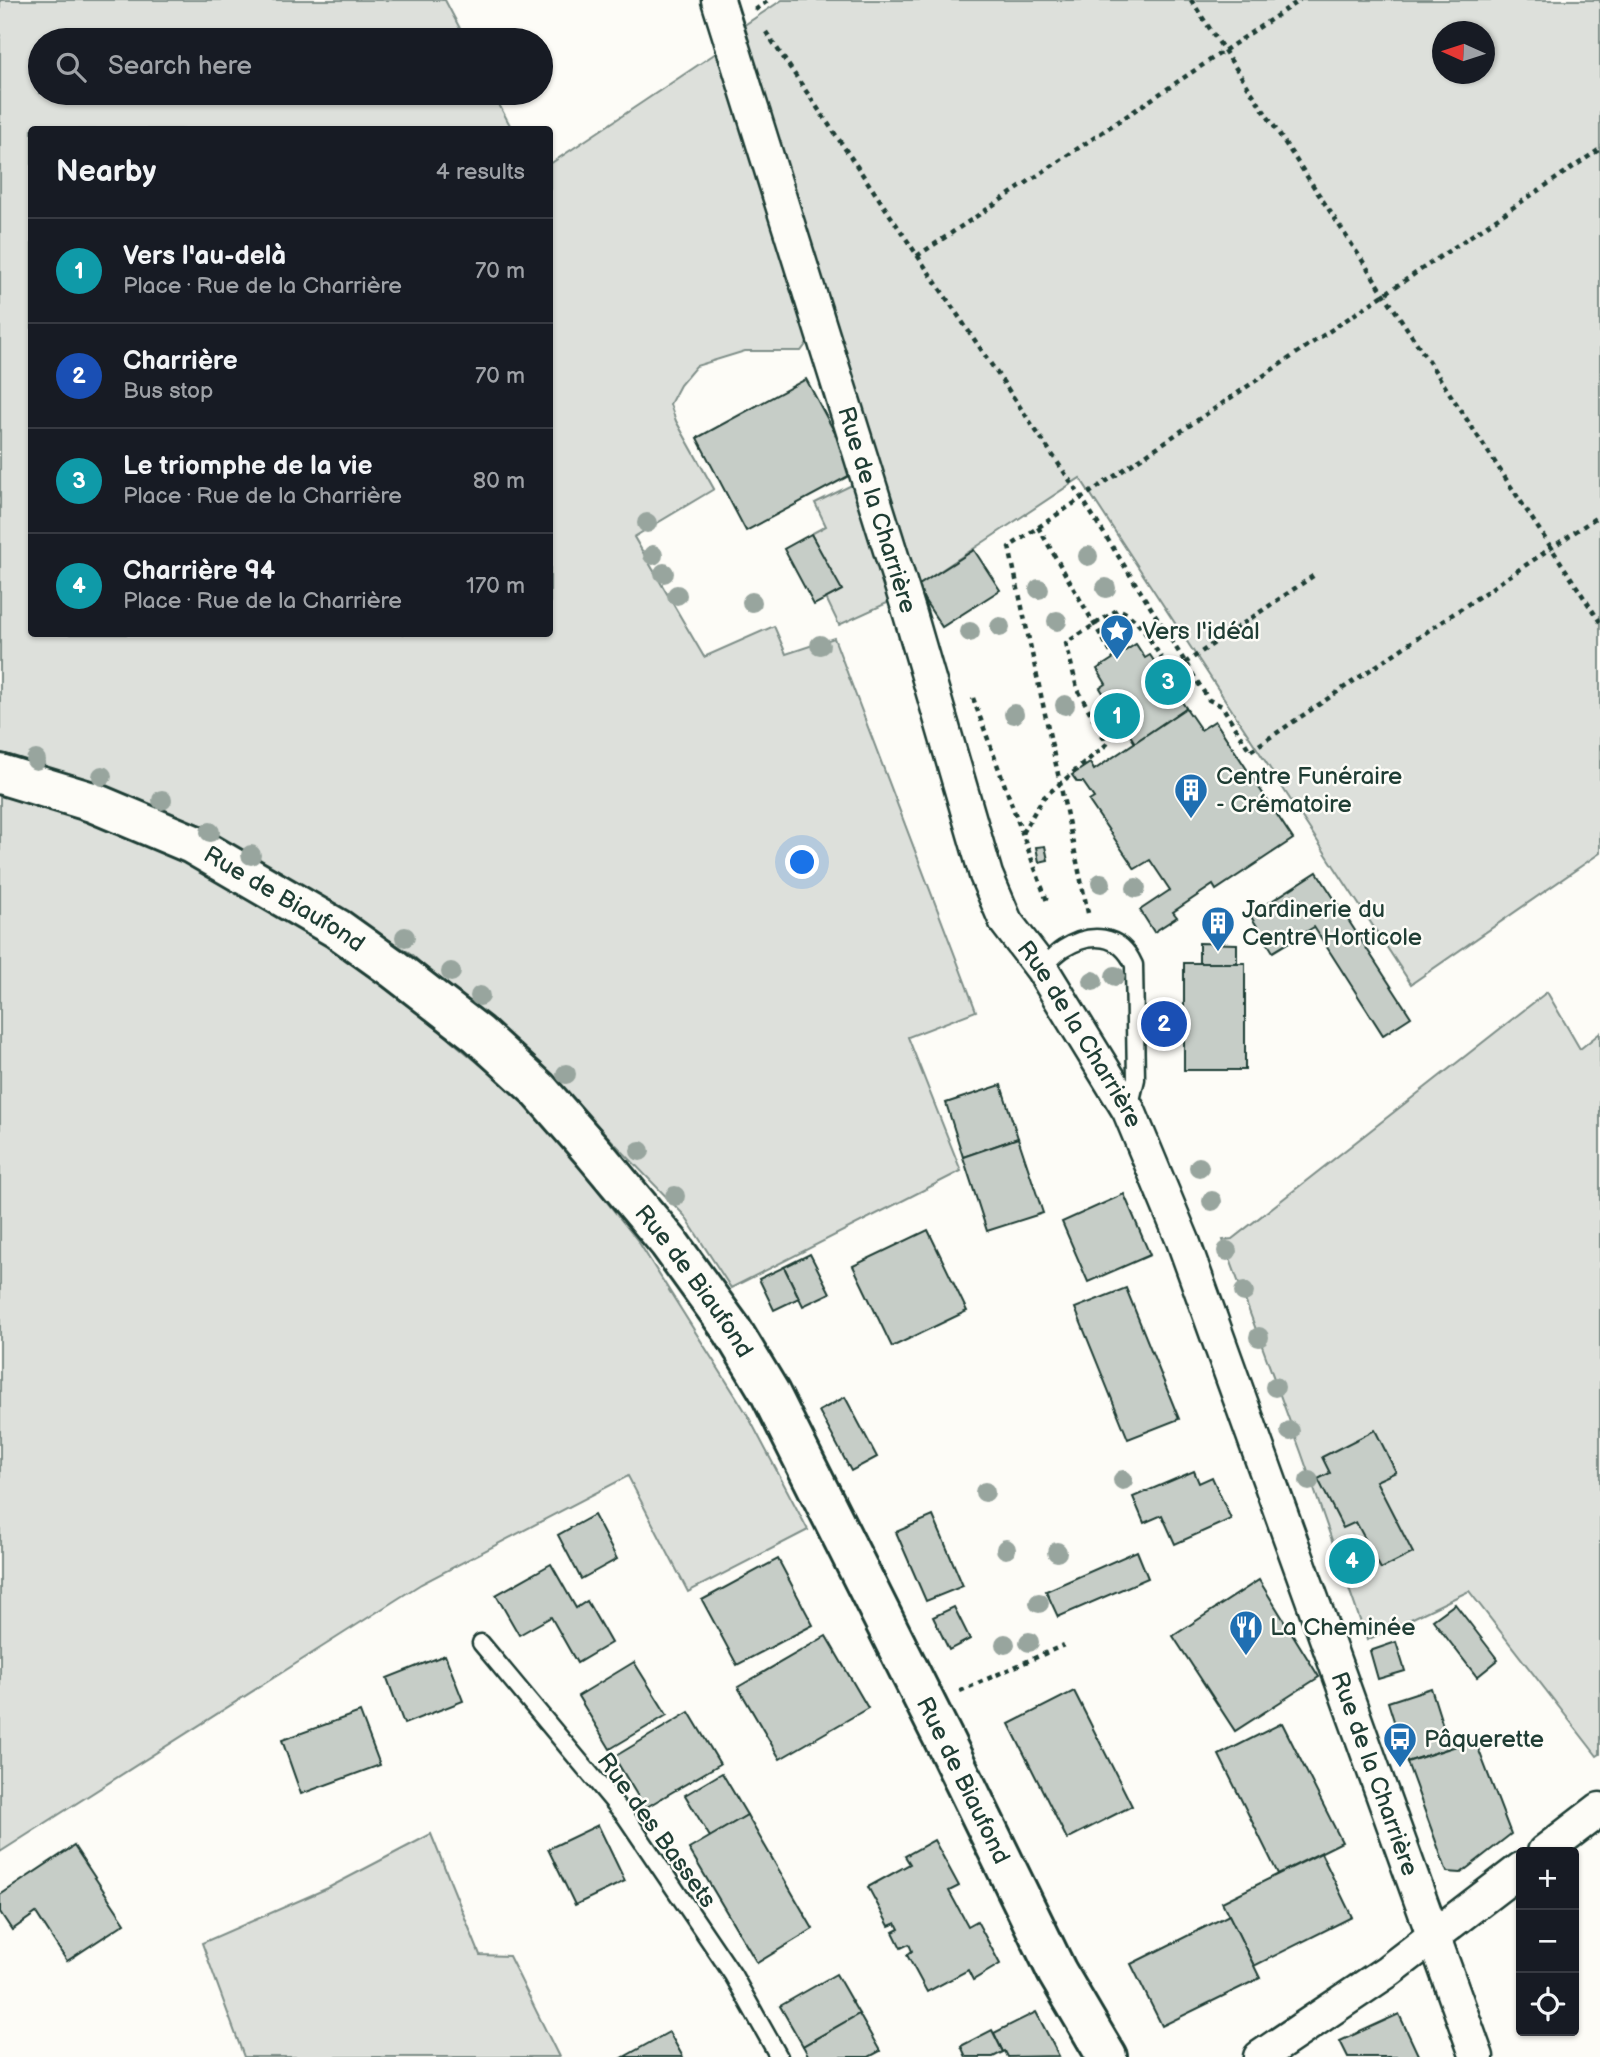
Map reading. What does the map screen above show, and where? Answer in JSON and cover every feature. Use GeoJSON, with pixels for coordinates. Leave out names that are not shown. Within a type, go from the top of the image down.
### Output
{"type":"FeatureCollection","features":[{"type":"Feature","properties":{"kind":"main road","name":"Rue de Biaufond"},"geometry":{"type":"LineString","coordinates":[[0,774],[92,802],[192,845],[338,929],[478,1034],[538,1089],[594,1153],[669,1242],[732,1329],[771,1393],[1057,1972],[1107,2057]]}},
{"type":"Feature","properties":{"kind":"street","name":"Rue de la Charrière"},"geometry":{"type":"LineString","coordinates":[[718,0],[910,614],[986,875],[1006,922],[1042,969],[1129,1111],[1183,1241],[1477,2057]]}},
{"type":"Feature","properties":{"kind":"street"},"geometry":{"type":"LineString","coordinates":[[1551,1847],[1600,1809]]}},
{"type":"Feature","properties":{"kind":"street"},"geometry":{"type":"LineString","coordinates":[[1260,2057],[1388,1971],[1516,1873]]}},
{"type":"Feature","properties":{"kind":"lane"},"geometry":{"type":"LineString","coordinates":[[1042,969],[1061,950],[1088,939],[1102,938],[1117,943],[1128,951],[1134,965],[1136,1079],[1129,1111]]}},
{"type":"Feature","properties":{"kind":"lane","name":"Rue des Bassets"},"geometry":{"type":"LineString","coordinates":[[481,1643],[626,1817],[733,1975],[779,2057]]}},
{"type":"Feature","properties":{"kind":"path"},"geometry":{"type":"LineString","coordinates":[[755,10],[769,0]]}},
{"type":"Feature","properties":{"kind":"path"},"geometry":{"type":"LineString","coordinates":[[1191,0],[1600,622]]}},
{"type":"Feature","properties":{"kind":"path"},"geometry":{"type":"LineString","coordinates":[[917,256],[1300,0]]}},
{"type":"Feature","properties":{"kind":"path"},"geometry":{"type":"LineString","coordinates":[[762,25],[1082,498],[1209,700],[1222,706],[1250,751],[1600,515]]}},
{"type":"Feature","properties":{"kind":"path"},"geometry":{"type":"LineString","coordinates":[[1088,914],[1009,547],[1600,149]]}},
{"type":"Feature","properties":{"kind":"path"},"geometry":{"type":"LineString","coordinates":[[1038,527],[1114,658]]}},
{"type":"Feature","properties":{"kind":"path"},"geometry":{"type":"LineString","coordinates":[[1022,833],[1043,798],[1107,744],[1077,688],[1066,643],[1117,610],[1125,610],[1137,622],[1173,677],[1316,574]]}},
{"type":"Feature","properties":{"kind":"path"},"geometry":{"type":"LineString","coordinates":[[970,691],[1048,904]]}},
{"type":"Feature","properties":{"kind":"path"},"geometry":{"type":"LineString","coordinates":[[959,1691],[1064,1645]]}},
{"type":"Feature","properties":{"kind":"shaded area"},"geometry":{"type":"Polygon","coordinates":[[[0,0],[445,0],[460,28],[28,28],[28,105],[499,105],[510,126],[28,126],[28,637],[553,637],[553,162],[722,49],[813,335],[801,351],[745,351],[696,366],[680,385],[670,404],[676,421],[714,489],[634,537],[704,657],[774,626],[786,654],[834,638],[976,1011],[908,1037],[961,1171],[731,1288],[684,1215],[590,1118],[410,953],[251,855],[0,754],[0,0]]]}},
{"type":"Feature","properties":{"kind":"shaded area"},"geometry":{"type":"Polygon","coordinates":[[[782,0],[1600,0],[1600,853],[1411,984],[1080,478],[916,587],[743,26],[782,0]]]}},
{"type":"Feature","properties":{"kind":"shaded area"},"geometry":{"type":"Polygon","coordinates":[[[860,481],[896,599],[839,625],[826,598],[841,590],[811,534],[826,526],[815,503],[860,481]]]}},
{"type":"Feature","properties":{"kind":"shaded area"},"geometry":{"type":"Polygon","coordinates":[[[0,790],[110,821],[272,909],[387,987],[532,1108],[638,1241],[747,1414],[808,1530],[688,1592],[628,1476],[421,1584],[0,1852],[0,790]]]}},
{"type":"Feature","properties":{"kind":"shaded area"},"geometry":{"type":"Polygon","coordinates":[[[1547,992],[1580,1049],[1600,1033],[1600,1754],[1597,1756],[1469,1591],[1367,1640],[1223,1240],[1232,1239],[1547,992]]]}},
{"type":"Feature","properties":{"kind":"shaded area"},"geometry":{"type":"Polygon","coordinates":[[[431,1834],[480,1955],[509,1956],[559,2057],[244,2057],[202,1943],[328,1888],[431,1834]]]}},
{"type":"Feature","properties":{"kind":"building"},"geometry":{"type":"Polygon","coordinates":[[[806,379],[856,472],[746,531],[697,438],[806,379]]]}},
{"type":"Feature","properties":{"kind":"building"},"geometry":{"type":"Polygon","coordinates":[[[811,534],[842,590],[814,605],[784,549],[811,534]]]}},
{"type":"Feature","properties":{"kind":"building"},"geometry":{"type":"Polygon","coordinates":[[[974,550],[1000,590],[942,627],[916,587],[974,550]]]}},
{"type":"Feature","properties":{"kind":"building"},"geometry":{"type":"Polygon","coordinates":[[[1136,644],[1145,658],[1150,655],[1186,708],[1135,743],[1100,688],[1106,684],[1097,669],[1136,644]]]}},
{"type":"Feature","properties":{"kind":"building","name":"Centre Funéraire - Crématoire"},"geometry":{"type":"Polygon","coordinates":[[[1186,708],[1201,730],[1215,721],[1293,839],[1216,890],[1213,885],[1173,912],[1177,917],[1154,932],[1140,910],[1170,890],[1150,860],[1135,869],[1089,801],[1094,798],[1083,782],[1077,782],[1072,775],[1090,763],[1094,770],[1186,708]]]}},
{"type":"Feature","properties":{"kind":"building"},"geometry":{"type":"Polygon","coordinates":[[[1045,846],[1048,860],[1039,862],[1036,847],[1045,846]]]}},
{"type":"Feature","properties":{"kind":"building"},"geometry":{"type":"Polygon","coordinates":[[[1317,872],[1411,1017],[1383,1035],[1314,927],[1273,952],[1250,915],[1317,872]]]}},
{"type":"Feature","properties":{"kind":"building","name":"Jardinerie du Centre Horticole"},"geometry":{"type":"Polygon","coordinates":[[[1199,943],[1237,944],[1237,963],[1199,963],[1199,943]]]}},
{"type":"Feature","properties":{"kind":"building"},"geometry":{"type":"Polygon","coordinates":[[[1184,963],[1245,963],[1245,1070],[1184,1070],[1184,963]]]}},
{"type":"Feature","properties":{"kind":"building"},"geometry":{"type":"Polygon","coordinates":[[[1171,1006],[1184,1006],[1184,1034],[1172,1034],[1171,1006]]]}},
{"type":"Feature","properties":{"kind":"building"},"geometry":{"type":"Polygon","coordinates":[[[1001,1085],[1018,1138],[963,1157],[946,1103],[1001,1085]]]}},
{"type":"Feature","properties":{"kind":"building"},"geometry":{"type":"Polygon","coordinates":[[[1018,1138],[1043,1213],[987,1231],[963,1157],[1018,1138]]]}},
{"type":"Feature","properties":{"kind":"building"},"geometry":{"type":"Polygon","coordinates":[[[1124,1194],[1150,1255],[1088,1282],[1062,1222],[1124,1194]]]}},
{"type":"Feature","properties":{"kind":"building"},"geometry":{"type":"Polygon","coordinates":[[[928,1230],[967,1311],[892,1347],[853,1266],[928,1230]]]}},
{"type":"Feature","properties":{"kind":"building"},"geometry":{"type":"Polygon","coordinates":[[[810,1254],[830,1293],[803,1306],[784,1267],[810,1254]]]}},
{"type":"Feature","properties":{"kind":"building"},"geometry":{"type":"Polygon","coordinates":[[[784,1267],[799,1298],[774,1310],[759,1279],[784,1267]]]}},
{"type":"Feature","properties":{"kind":"building"},"geometry":{"type":"Polygon","coordinates":[[[1126,1288],[1179,1419],[1128,1439],[1075,1308],[1126,1288]]]}},
{"type":"Feature","properties":{"kind":"building"},"geometry":{"type":"Polygon","coordinates":[[[845,1397],[877,1457],[851,1471],[819,1411],[845,1397]]]}},
{"type":"Feature","properties":{"kind":"building"},"geometry":{"type":"Polygon","coordinates":[[[1375,1430],[1396,1472],[1376,1481],[1413,1553],[1381,1569],[1356,1522],[1343,1528],[1318,1479],[1330,1473],[1322,1457],[1375,1430]]]}},
{"type":"Feature","properties":{"kind":"building"},"geometry":{"type":"Polygon","coordinates":[[[1194,1471],[1199,1483],[1212,1477],[1231,1519],[1175,1544],[1162,1515],[1144,1523],[1133,1497],[1194,1471]]]}},
{"type":"Feature","properties":{"kind":"building"},"geometry":{"type":"Polygon","coordinates":[[[594,1515],[617,1559],[581,1579],[558,1535],[594,1515]]]}},
{"type":"Feature","properties":{"kind":"building"},"geometry":{"type":"Polygon","coordinates":[[[933,1516],[963,1586],[926,1601],[896,1532],[933,1516]]]}},
{"type":"Feature","properties":{"kind":"building"},"geometry":{"type":"Polygon","coordinates":[[[1356,1539],[1370,1575],[1348,1583],[1335,1547],[1356,1539]]]}},
{"type":"Feature","properties":{"kind":"building"},"geometry":{"type":"Polygon","coordinates":[[[1137,1551],[1148,1578],[1058,1617],[1046,1591],[1137,1551]]]}},
{"type":"Feature","properties":{"kind":"building"},"geometry":{"type":"Polygon","coordinates":[[[778,1559],[813,1625],[737,1665],[702,1600],[778,1559]]]}},
{"type":"Feature","properties":{"kind":"building"},"geometry":{"type":"Polygon","coordinates":[[[551,1564],[576,1608],[587,1601],[611,1643],[577,1663],[551,1617],[519,1635],[496,1595],[551,1564]]]}},
{"type":"Feature","properties":{"kind":"building","name":"La Cheminée"},"geometry":{"type":"Polygon","coordinates":[[[1259,1580],[1319,1677],[1235,1731],[1173,1636],[1259,1580]]]}},
{"type":"Feature","properties":{"kind":"building"},"geometry":{"type":"Polygon","coordinates":[[[1455,1604],[1498,1660],[1477,1677],[1433,1620],[1455,1604]]]}},
{"type":"Feature","properties":{"kind":"building"},"geometry":{"type":"Polygon","coordinates":[[[954,1607],[970,1639],[949,1650],[933,1617],[954,1607]]]}},
{"type":"Feature","properties":{"kind":"building"},"geometry":{"type":"Polygon","coordinates":[[[826,1636],[868,1708],[780,1759],[738,1687],[826,1636]]]}},
{"type":"Feature","properties":{"kind":"building"},"geometry":{"type":"Polygon","coordinates":[[[1396,1642],[1405,1671],[1378,1679],[1370,1651],[1396,1642]]]}},
{"type":"Feature","properties":{"kind":"building"},"geometry":{"type":"Polygon","coordinates":[[[445,1655],[463,1701],[404,1724],[387,1678],[445,1655]]]}},
{"type":"Feature","properties":{"kind":"building"},"geometry":{"type":"Polygon","coordinates":[[[634,1662],[667,1715],[610,1749],[578,1696],[634,1662]]]}},
{"type":"Feature","properties":{"kind":"building"},"geometry":{"type":"Polygon","coordinates":[[[1431,1688],[1450,1748],[1407,1762],[1388,1702],[1431,1688]]]}},
{"type":"Feature","properties":{"kind":"building"},"geometry":{"type":"Polygon","coordinates":[[[1074,1691],[1132,1806],[1067,1839],[1009,1724],[1074,1691]]]}},
{"type":"Feature","properties":{"kind":"building"},"geometry":{"type":"Polygon","coordinates":[[[360,1712],[380,1765],[301,1794],[282,1740],[360,1712]]]}},
{"type":"Feature","properties":{"kind":"building"},"geometry":{"type":"Polygon","coordinates":[[[689,1712],[720,1764],[645,1808],[614,1757],[689,1712]]]}},
{"type":"Feature","properties":{"kind":"building"},"geometry":{"type":"Polygon","coordinates":[[[1282,1723],[1342,1842],[1278,1874],[1219,1755],[1282,1723]]]}},
{"type":"Feature","properties":{"kind":"building"},"geometry":{"type":"Polygon","coordinates":[[[1475,1740],[1511,1834],[1461,1873],[1447,1872],[1407,1762],[1475,1740]]]}},
{"type":"Feature","properties":{"kind":"building"},"geometry":{"type":"Polygon","coordinates":[[[722,1773],[747,1815],[710,1837],[685,1795],[722,1773]]]}},
{"type":"Feature","properties":{"kind":"building"},"geometry":{"type":"Polygon","coordinates":[[[747,1815],[813,1929],[757,1963],[689,1849],[747,1815]]]}},
{"type":"Feature","properties":{"kind":"building"},"geometry":{"type":"Polygon","coordinates":[[[598,1825],[625,1881],[575,1905],[548,1849],[598,1825]]]}},
{"type":"Feature","properties":{"kind":"building"},"geometry":{"type":"Polygon","coordinates":[[[934,1840],[959,1886],[949,1891],[968,1926],[977,1921],[1000,1964],[973,1980],[968,1970],[927,1992],[907,1955],[912,1951],[909,1944],[901,1948],[893,1932],[899,1929],[896,1923],[889,1926],[868,1887],[910,1864],[905,1856],[934,1840]]]}},
{"type":"Feature","properties":{"kind":"building"},"geometry":{"type":"Polygon","coordinates":[[[74,1846],[125,1923],[67,1961],[36,1913],[12,1930],[0,1912],[0,1895],[74,1846]]]}},
{"type":"Feature","properties":{"kind":"building"},"geometry":{"type":"Polygon","coordinates":[[[1321,1853],[1352,1917],[1254,1966],[1222,1902],[1321,1853]]]}},
{"type":"Feature","properties":{"kind":"building"},"geometry":{"type":"Polygon","coordinates":[[[1229,1915],[1260,1978],[1162,2026],[1131,1964],[1229,1915]]]}},
{"type":"Feature","properties":{"kind":"building"},"geometry":{"type":"Polygon","coordinates":[[[836,1974],[859,2014],[803,2046],[780,2006],[836,1974]]]}},
{"type":"Feature","properties":{"kind":"building"},"geometry":{"type":"Polygon","coordinates":[[[1036,2012],[1059,2056],[1008,2057],[994,2033],[1036,2012]]]}},
{"type":"Feature","properties":{"kind":"building"},"geometry":{"type":"Polygon","coordinates":[[[859,2014],[880,2051],[869,2057],[809,2057],[803,2046],[859,2014]]]}},
{"type":"Feature","properties":{"kind":"building"},"geometry":{"type":"Polygon","coordinates":[[[1399,2014],[1419,2057],[1348,2057],[1340,2041],[1399,2014]]]}},
{"type":"Feature","properties":{"kind":"building"},"geometry":{"type":"Polygon","coordinates":[[[992,2030],[1003,2052],[993,2057],[966,2057],[961,2046],[992,2030]]]}},
{"type":"Feature","properties":{"kind":"building"},"geometry":{"type":"Polygon","coordinates":[[[669,2032],[683,2057],[624,2057],[669,2032]]]}},
{"type":"Feature","properties":{"kind":"place","name":"Vers l'idéal"},"geometry":{"type":"Point","coordinates":[1117,661]}},
{"type":"Feature","properties":{"kind":"place","name":"Le triomphe de la vie"},"geometry":{"type":"Point","coordinates":[1168,682]}},
{"type":"Feature","properties":{"kind":"place","name":"Vers l'au-delà"},"geometry":{"type":"Point","coordinates":[1117,716]}},
{"type":"Feature","properties":{"kind":"place","name":"Centre Funéraire - Crématoire"},"geometry":{"type":"Point","coordinates":[1191,820]}},
{"type":"Feature","properties":{"kind":"place","name":"Jardinerie du Centre Horticole"},"geometry":{"type":"Point","coordinates":[1218,953]}},
{"type":"Feature","properties":{"kind":"place","name":"Charrière"},"geometry":{"type":"Point","coordinates":[1164,1024]}},
{"type":"Feature","properties":{"kind":"place","name":"Charrière 94"},"geometry":{"type":"Point","coordinates":[1352,1561]}},
{"type":"Feature","properties":{"kind":"place","name":"La Cheminée"},"geometry":{"type":"Point","coordinates":[1246,1657]}},
{"type":"Feature","properties":{"kind":"place","name":"Pâquerette"},"geometry":{"type":"Point","coordinates":[1400,1769]}}]}
